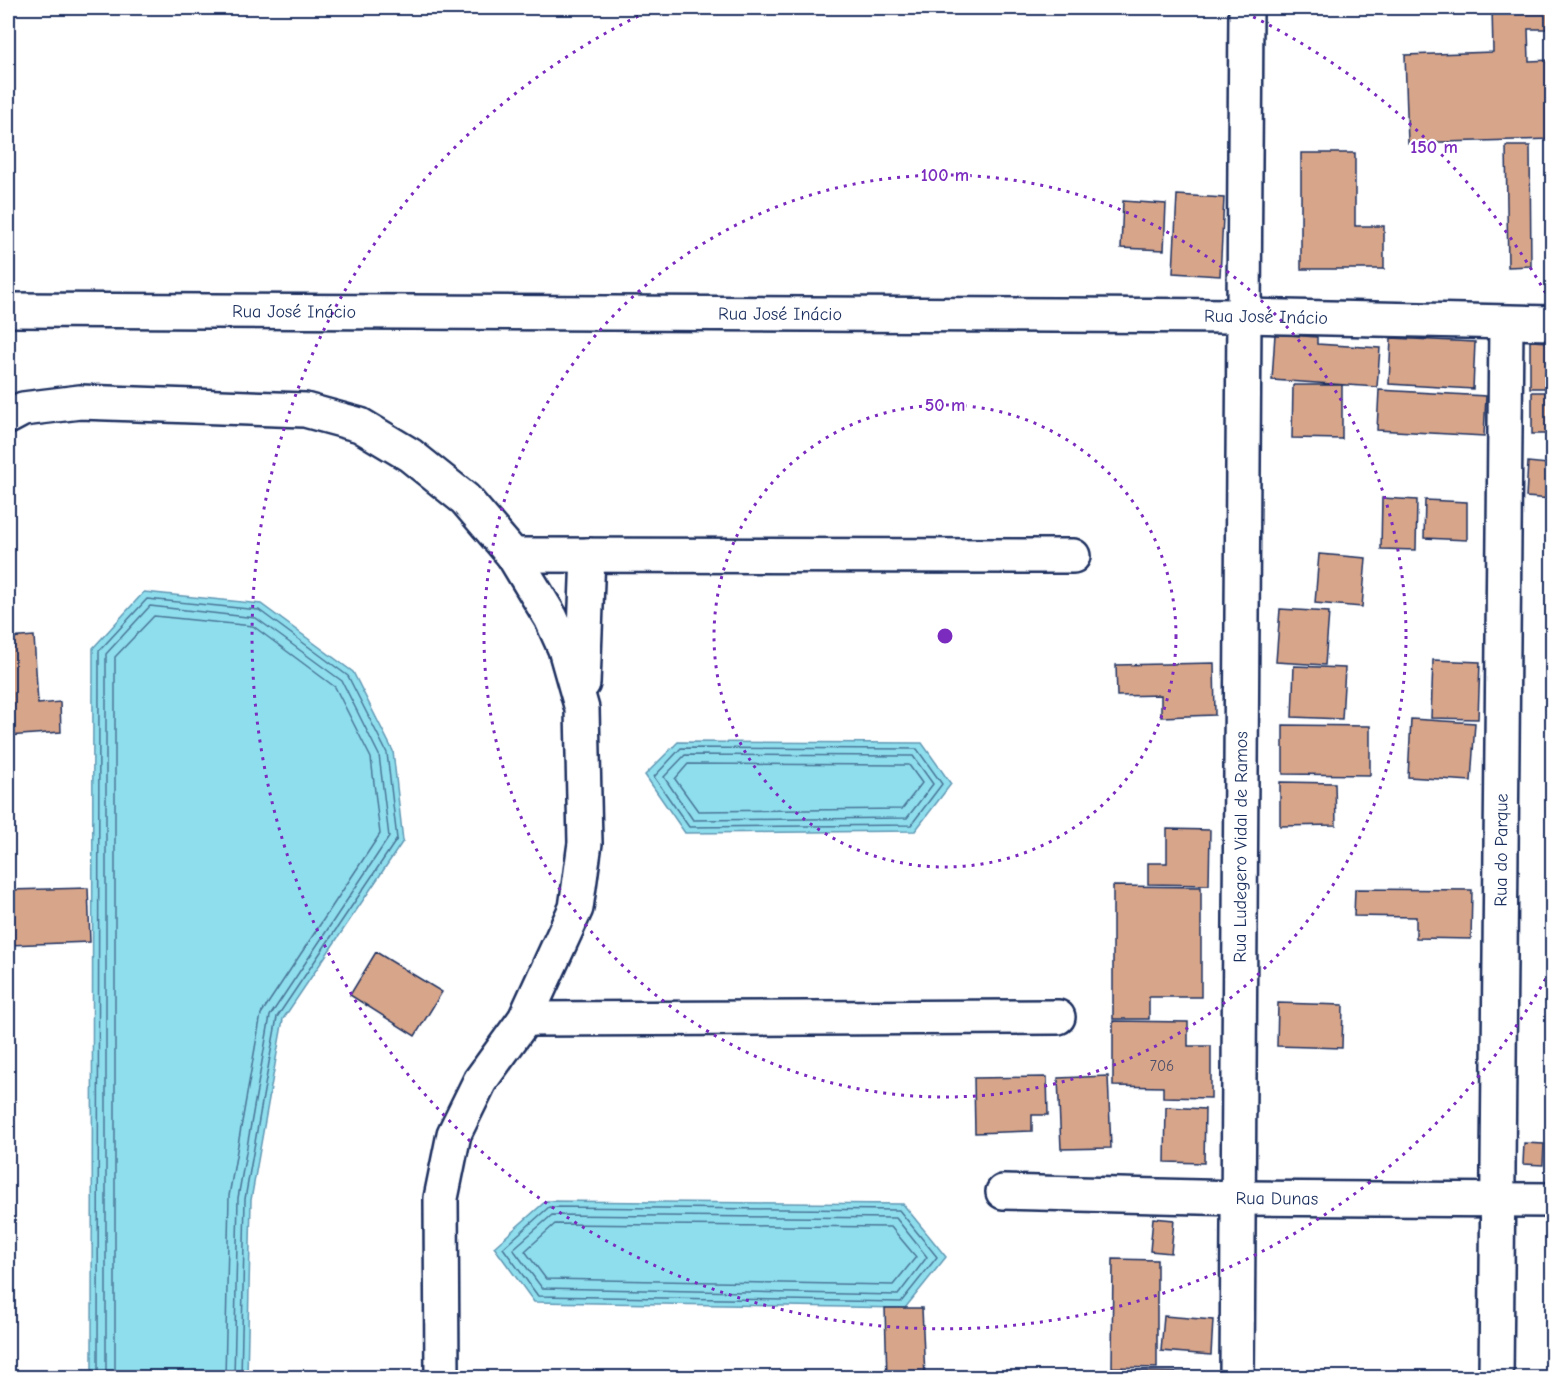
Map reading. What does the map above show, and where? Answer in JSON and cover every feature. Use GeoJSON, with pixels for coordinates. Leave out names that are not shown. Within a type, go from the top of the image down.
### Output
{"type":"FeatureCollection","features":[{"type":"Feature","properties":{"kind":"street","name":"Rua Ludegero Vidal de Ramos"},"geometry":{"type":"LineString","coordinates":[[1237,1377],[1246,8]]}},
{"type":"Feature","properties":{"kind":"street","name":"Rua José Inácio"},"geometry":{"type":"LineString","coordinates":[[8,310],[1243,316],[1552,323]]}},
{"type":"Feature","properties":{"kind":"street","name":"Rua do Parque"},"geometry":{"type":"LineString","coordinates":[[1496,1377],[1506,323]]}},
{"type":"Feature","properties":{"kind":"street"},"geometry":{"type":"LineString","coordinates":[[8,417],[23,409],[80,402],[305,410],[360,425],[410,455],[465,499],[513,555],[550,618],[565,649],[582,709]]}},
{"type":"Feature","properties":{"kind":"street"},"geometry":{"type":"LineString","coordinates":[[513,555],[1074,556]]}},
{"type":"Feature","properties":{"kind":"street"},"geometry":{"type":"LineString","coordinates":[[442,1377],[441,1198],[454,1134],[480,1081],[525,1019],[576,908],[585,843],[582,709],[588,555]]}},
{"type":"Feature","properties":{"kind":"street"},"geometry":{"type":"LineString","coordinates":[[525,1019],[1058,1017]]}},
{"type":"Feature","properties":{"kind":"street","name":"Rua Dunas"},"geometry":{"type":"LineString","coordinates":[[1002,1192],[1239,1198],[1552,1200]]}},
{"type":"Feature","properties":{"kind":"water"},"geometry":{"type":"Polygon","coordinates":[[[144,592],[261,604],[353,672],[393,751],[403,841],[283,1019],[251,1200],[247,1377],[92,1377],[93,648],[144,592]]]}},
{"type":"Feature","properties":{"kind":"water"},"geometry":{"type":"Polygon","coordinates":[[[678,742],[922,743],[951,784],[915,831],[685,833],[645,775],[678,742]]]}},
{"type":"Feature","properties":{"kind":"water"},"geometry":{"type":"Polygon","coordinates":[[[546,1201],[903,1204],[946,1257],[905,1308],[534,1302],[494,1247],[546,1201]]]}},
{"type":"Feature","properties":{"kind":"building"},"geometry":{"type":"Polygon","coordinates":[[[1492,8],[1552,8],[1552,29],[1528,29],[1529,61],[1552,60],[1552,139],[1408,143],[1405,55],[1493,52],[1492,8]]]}},
{"type":"Feature","properties":{"kind":"building"},"geometry":{"type":"Polygon","coordinates":[[[1506,146],[1530,146],[1531,266],[1508,267],[1506,146]]]}},
{"type":"Feature","properties":{"kind":"building"},"geometry":{"type":"Polygon","coordinates":[[[1301,153],[1355,153],[1355,226],[1384,226],[1384,269],[1301,269],[1301,153]]]}},
{"type":"Feature","properties":{"kind":"building"},"geometry":{"type":"Polygon","coordinates":[[[1177,195],[1224,198],[1220,276],[1173,273],[1177,195]]]}},
{"type":"Feature","properties":{"kind":"building"},"geometry":{"type":"Polygon","coordinates":[[[1123,201],[1166,204],[1164,250],[1121,248],[1123,201]]]}},
{"type":"Feature","properties":{"kind":"building"},"geometry":{"type":"Polygon","coordinates":[[[1275,334],[1317,337],[1317,344],[1380,348],[1377,387],[1272,380],[1275,334]]]}},
{"type":"Feature","properties":{"kind":"building"},"geometry":{"type":"Polygon","coordinates":[[[1391,338],[1475,342],[1473,389],[1389,384],[1391,338]]]}},
{"type":"Feature","properties":{"kind":"building"},"geometry":{"type":"Polygon","coordinates":[[[1530,341],[1552,342],[1552,388],[1530,388],[1530,341]]]}},
{"type":"Feature","properties":{"kind":"building"},"geometry":{"type":"Polygon","coordinates":[[[1293,385],[1342,385],[1342,439],[1292,438],[1293,385]]]}},
{"type":"Feature","properties":{"kind":"building"},"geometry":{"type":"Polygon","coordinates":[[[1379,390],[1486,396],[1484,436],[1377,430],[1379,390]]]}},
{"type":"Feature","properties":{"kind":"building"},"geometry":{"type":"Polygon","coordinates":[[[1532,392],[1552,392],[1552,434],[1532,434],[1532,392]]]}},
{"type":"Feature","properties":{"kind":"building"},"geometry":{"type":"Polygon","coordinates":[[[1549,440],[1552,440],[1552,499],[1526,497],[1528,462],[1548,464],[1549,440]]]}},
{"type":"Feature","properties":{"kind":"building"},"geometry":{"type":"Polygon","coordinates":[[[1382,498],[1417,500],[1416,550],[1381,549],[1382,498]]]}},
{"type":"Feature","properties":{"kind":"building"},"geometry":{"type":"Polygon","coordinates":[[[1425,500],[1467,502],[1467,540],[1424,538],[1425,500]]]}},
{"type":"Feature","properties":{"kind":"building"},"geometry":{"type":"Polygon","coordinates":[[[1319,554],[1366,558],[1362,607],[1315,603],[1319,554]]]}},
{"type":"Feature","properties":{"kind":"building"},"geometry":{"type":"Polygon","coordinates":[[[1280,609],[1329,612],[1325,665],[1276,662],[1280,609]]]}},
{"type":"Feature","properties":{"kind":"building"},"geometry":{"type":"Polygon","coordinates":[[[34,636],[38,704],[60,702],[61,732],[8,736],[8,638],[34,636]]]}},
{"type":"Feature","properties":{"kind":"building"},"geometry":{"type":"Polygon","coordinates":[[[1433,660],[1480,662],[1478,719],[1431,718],[1433,660]]]}},
{"type":"Feature","properties":{"kind":"building"},"geometry":{"type":"Polygon","coordinates":[[[1214,663],[1215,715],[1161,717],[1161,695],[1117,696],[1116,665],[1214,663]]]}},
{"type":"Feature","properties":{"kind":"building"},"geometry":{"type":"Polygon","coordinates":[[[1294,666],[1345,668],[1342,719],[1292,717],[1294,666]]]}},
{"type":"Feature","properties":{"kind":"building"},"geometry":{"type":"Polygon","coordinates":[[[1411,719],[1475,723],[1471,781],[1408,777],[1411,719]]]}},
{"type":"Feature","properties":{"kind":"building"},"geometry":{"type":"Polygon","coordinates":[[[1283,725],[1370,726],[1370,775],[1283,774],[1283,725]]]}},
{"type":"Feature","properties":{"kind":"building"},"geometry":{"type":"Polygon","coordinates":[[[1280,782],[1335,783],[1336,825],[1280,826],[1280,782]]]}},
{"type":"Feature","properties":{"kind":"building"},"geometry":{"type":"Polygon","coordinates":[[[1167,829],[1210,830],[1209,885],[1148,884],[1148,863],[1167,863],[1167,829]]]}},
{"type":"Feature","properties":{"kind":"building"},"geometry":{"type":"Polygon","coordinates":[[[1113,886],[1201,887],[1201,997],[1149,997],[1149,1019],[1113,1019],[1113,886]]]}},
{"type":"Feature","properties":{"kind":"building"},"geometry":{"type":"Polygon","coordinates":[[[88,888],[90,942],[8,945],[8,890],[88,888]]]}},
{"type":"Feature","properties":{"kind":"building"},"geometry":{"type":"Polygon","coordinates":[[[1355,889],[1472,890],[1471,939],[1416,938],[1416,917],[1354,916],[1355,889]]]}},
{"type":"Feature","properties":{"kind":"building"},"geometry":{"type":"Polygon","coordinates":[[[376,952],[442,992],[415,1036],[350,995],[376,952]]]}},
{"type":"Feature","properties":{"kind":"building"},"geometry":{"type":"Polygon","coordinates":[[[1278,1003],[1343,1005],[1342,1048],[1277,1046],[1278,1003]]]}},
{"type":"Feature","properties":{"kind":"building"},"geometry":{"type":"Polygon","coordinates":[[[1113,1021],[1188,1022],[1188,1046],[1211,1046],[1211,1098],[1163,1097],[1163,1087],[1113,1086],[1113,1021]]]}},
{"type":"Feature","properties":{"kind":"building"},"geometry":{"type":"Polygon","coordinates":[[[1108,1076],[1111,1148],[1061,1149],[1058,1078],[1108,1076]]]}},
{"type":"Feature","properties":{"kind":"building"},"geometry":{"type":"Polygon","coordinates":[[[1047,1077],[1048,1115],[1032,1115],[1032,1131],[975,1133],[974,1078],[1047,1077]]]}},
{"type":"Feature","properties":{"kind":"building"},"geometry":{"type":"Polygon","coordinates":[[[1166,1107],[1205,1109],[1204,1163],[1165,1162],[1166,1107]]]}},
{"type":"Feature","properties":{"kind":"building"},"geometry":{"type":"Polygon","coordinates":[[[1524,1143],[1544,1144],[1543,1165],[1523,1164],[1524,1143]]]}},
{"type":"Feature","properties":{"kind":"building"},"geometry":{"type":"Polygon","coordinates":[[[1153,1218],[1174,1220],[1171,1253],[1150,1251],[1153,1218]]]}},
{"type":"Feature","properties":{"kind":"building"},"geometry":{"type":"Polygon","coordinates":[[[1113,1259],[1157,1260],[1157,1368],[1112,1367],[1113,1259]]]}},
{"type":"Feature","properties":{"kind":"building"},"geometry":{"type":"Polygon","coordinates":[[[885,1308],[922,1308],[925,1378],[887,1378],[885,1308]]]}},
{"type":"Feature","properties":{"kind":"building"},"geometry":{"type":"Polygon","coordinates":[[[1164,1316],[1213,1320],[1211,1355],[1161,1351],[1164,1316]]]}},
{"type":"Feature","properties":{"kind":"building"},"geometry":{"type":"Polygon","coordinates":[[[1110,1371],[1214,1373],[1214,1378],[1110,1378],[1110,1371]]]}}]}
